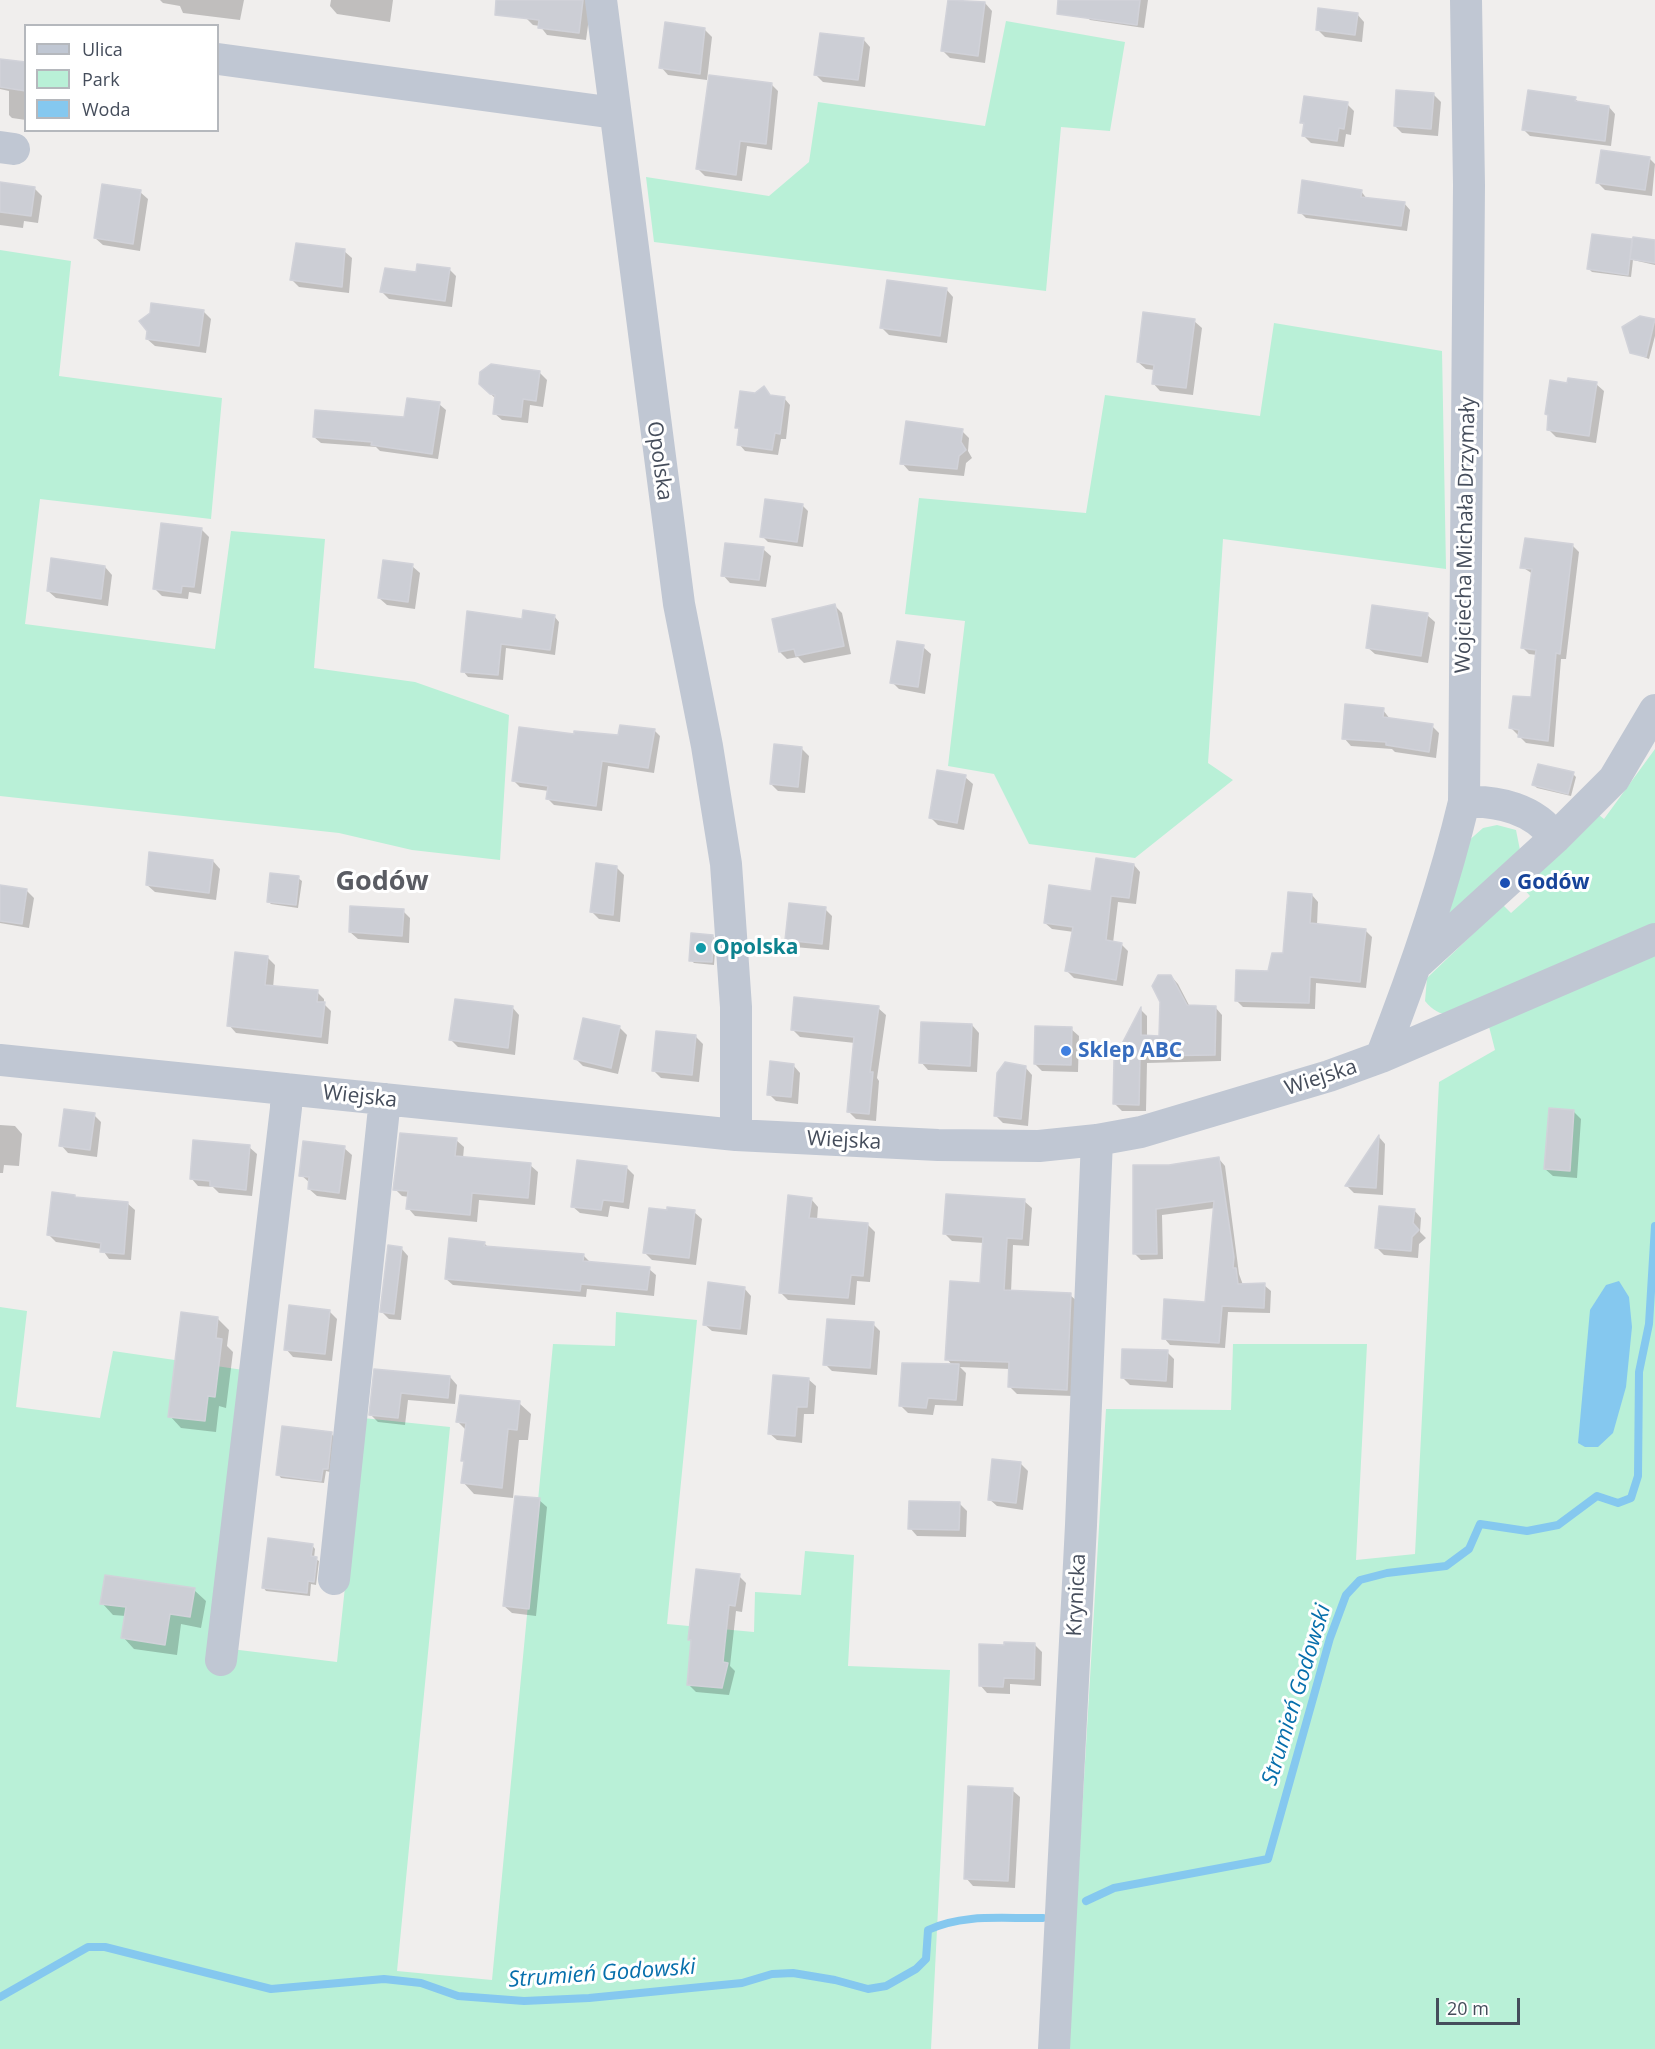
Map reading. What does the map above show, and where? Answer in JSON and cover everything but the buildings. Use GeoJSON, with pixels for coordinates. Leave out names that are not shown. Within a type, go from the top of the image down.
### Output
{"type":"FeatureCollection","features":[{"type":"Feature","properties":{"kind":"street","name":"Opolska"},"geometry":{"type":"LineString","coordinates":[[601,0],[679,604],[707,746],[726,864],[736,1007],[736,1135]]}},
{"type":"Feature","properties":{"kind":"street","name":"Wojciecha Michała Drzymały"},"geometry":{"type":"LineString","coordinates":[[1381,1058],[1418,963],[1451,857],[1464,802],[1469,185],[1466,0]]}},
{"type":"Feature","properties":{"kind":"street"},"geometry":{"type":"LineString","coordinates":[[219,59],[615,112]]}},
{"type":"Feature","properties":{"kind":"street"},"geometry":{"type":"LineString","coordinates":[[1418,963],[1555,838],[1614,779],[1655,710]]}},
{"type":"Feature","properties":{"kind":"street"},"geometry":{"type":"LineString","coordinates":[[1464,802],[1483,801],[1499,804],[1533,816],[1546,826],[1555,838]]}},
{"type":"Feature","properties":{"kind":"street","name":"Wiejska"},"geometry":{"type":"LineString","coordinates":[[0,1060],[736,1135],[979,1147],[1039,1146],[1096,1140],[1141,1132],[1381,1058],[1655,939]]}},
{"type":"Feature","properties":{"kind":"street"},"geometry":{"type":"LineString","coordinates":[[221,1660],[286,1089]]}},
{"type":"Feature","properties":{"kind":"street"},"geometry":{"type":"LineString","coordinates":[[334,1579],[385,1099]]}},
{"type":"Feature","properties":{"kind":"street","name":"Krynicka"},"geometry":{"type":"LineString","coordinates":[[1053,2049],[1081,1525],[1096,1140]]}},
{"type":"Feature","properties":{"kind":"green space"},"geometry":{"type":"Polygon","coordinates":[[[1006,21],[1125,42],[1110,131],[1061,127],[1046,291],[654,242],[646,177],[769,196],[809,162],[818,102],[985,126],[1006,21]]]}},
{"type":"Feature","properties":{"kind":"green space"},"geometry":{"type":"Polygon","coordinates":[[[0,250],[71,261],[59,376],[222,398],[211,519],[40,499],[25,624],[215,649],[231,531],[325,539],[314,668],[415,682],[509,715],[500,860],[412,850],[339,833],[0,796],[0,250]]]}},
{"type":"Feature","properties":{"kind":"green space"},"geometry":{"type":"Polygon","coordinates":[[[1274,323],[1442,351],[1446,569],[1223,539],[1208,763],[1233,780],[1135,858],[1029,844],[994,774],[948,766],[965,621],[905,614],[919,498],[1086,513],[1105,395],[1260,416],[1274,323]]]}},
{"type":"Feature","properties":{"kind":"green space"},"geometry":{"type":"Polygon","coordinates":[[[1655,749],[1655,2049],[1068,2049],[1106,1409],[1231,1410],[1233,1344],[1367,1344],[1356,1560],[1415,1554],[1439,1082],[1495,1050],[1483,1003],[1452,1014],[1439,1012],[1425,1001],[1427,978],[1503,905],[1511,913],[1530,896],[1522,887],[1599,815],[1604,819],[1655,749]]]}},
{"type":"Feature","properties":{"kind":"green space"},"geometry":{"type":"Polygon","coordinates":[[[1497,825],[1516,830],[1520,850],[1447,922],[1466,843],[1483,828],[1497,825]]]}},
{"type":"Feature","properties":{"kind":"green space"},"geometry":{"type":"Polygon","coordinates":[[[0,1307],[27,1311],[16,1407],[100,1418],[113,1351],[264,1373],[231,1649],[337,1662],[363,1418],[450,1427],[397,1971],[492,1980],[553,1344],[615,1346],[616,1312],[697,1320],[667,1624],[754,1632],[755,1592],[801,1595],[805,1551],[854,1555],[848,1666],[950,1670],[931,2049],[0,2049],[0,1307]]]}},
{"type":"Feature","properties":{"kind":"water"},"geometry":{"type":"Polygon","coordinates":[[[1619,1281],[1629,1297],[1632,1327],[1626,1387],[1613,1433],[1598,1447],[1585,1447],[1578,1443],[1590,1310],[1606,1285],[1619,1281]]]}},
{"type":"Feature","properties":{"kind":"waterway","name":"Strumień Godowski"},"geometry":{"type":"LineString","coordinates":[[1086,1901],[1114,1888],[1268,1859],[1330,1638],[1346,1595],[1360,1580],[1387,1573],[1446,1566],[1469,1549],[1480,1524],[1527,1531],[1558,1525],[1597,1496],[1618,1503],[1631,1498],[1638,1476],[1639,1372],[1649,1324],[1655,1226]]}},
{"type":"Feature","properties":{"kind":"waterway","name":"Strumień Godowski"},"geometry":{"type":"LineString","coordinates":[[0,1997],[88,1947],[105,1947],[271,1989],[384,1979],[421,1983],[458,1996],[524,2001],[589,1998],[742,1983],[772,1974],[793,1973],[835,1980],[868,1989],[886,1986],[916,1969],[926,1959],[928,1930],[970,1919],[1043,1918]]}},
{"type":"Feature","properties":{"kind":"place","name":"Godów"},"geometry":{"type":"Point","coordinates":[1505,883]}},
{"type":"Feature","properties":{"kind":"place","name":"Opolska"},"geometry":{"type":"Point","coordinates":[701,948]}},
{"type":"Feature","properties":{"kind":"place","name":"Sklep ABC"},"geometry":{"type":"Point","coordinates":[1066,1051]}},
{"type":"Feature","properties":{"kind":"district","name":"Godów"},"geometry":{"type":"Point","coordinates":[382,882]}}]}
